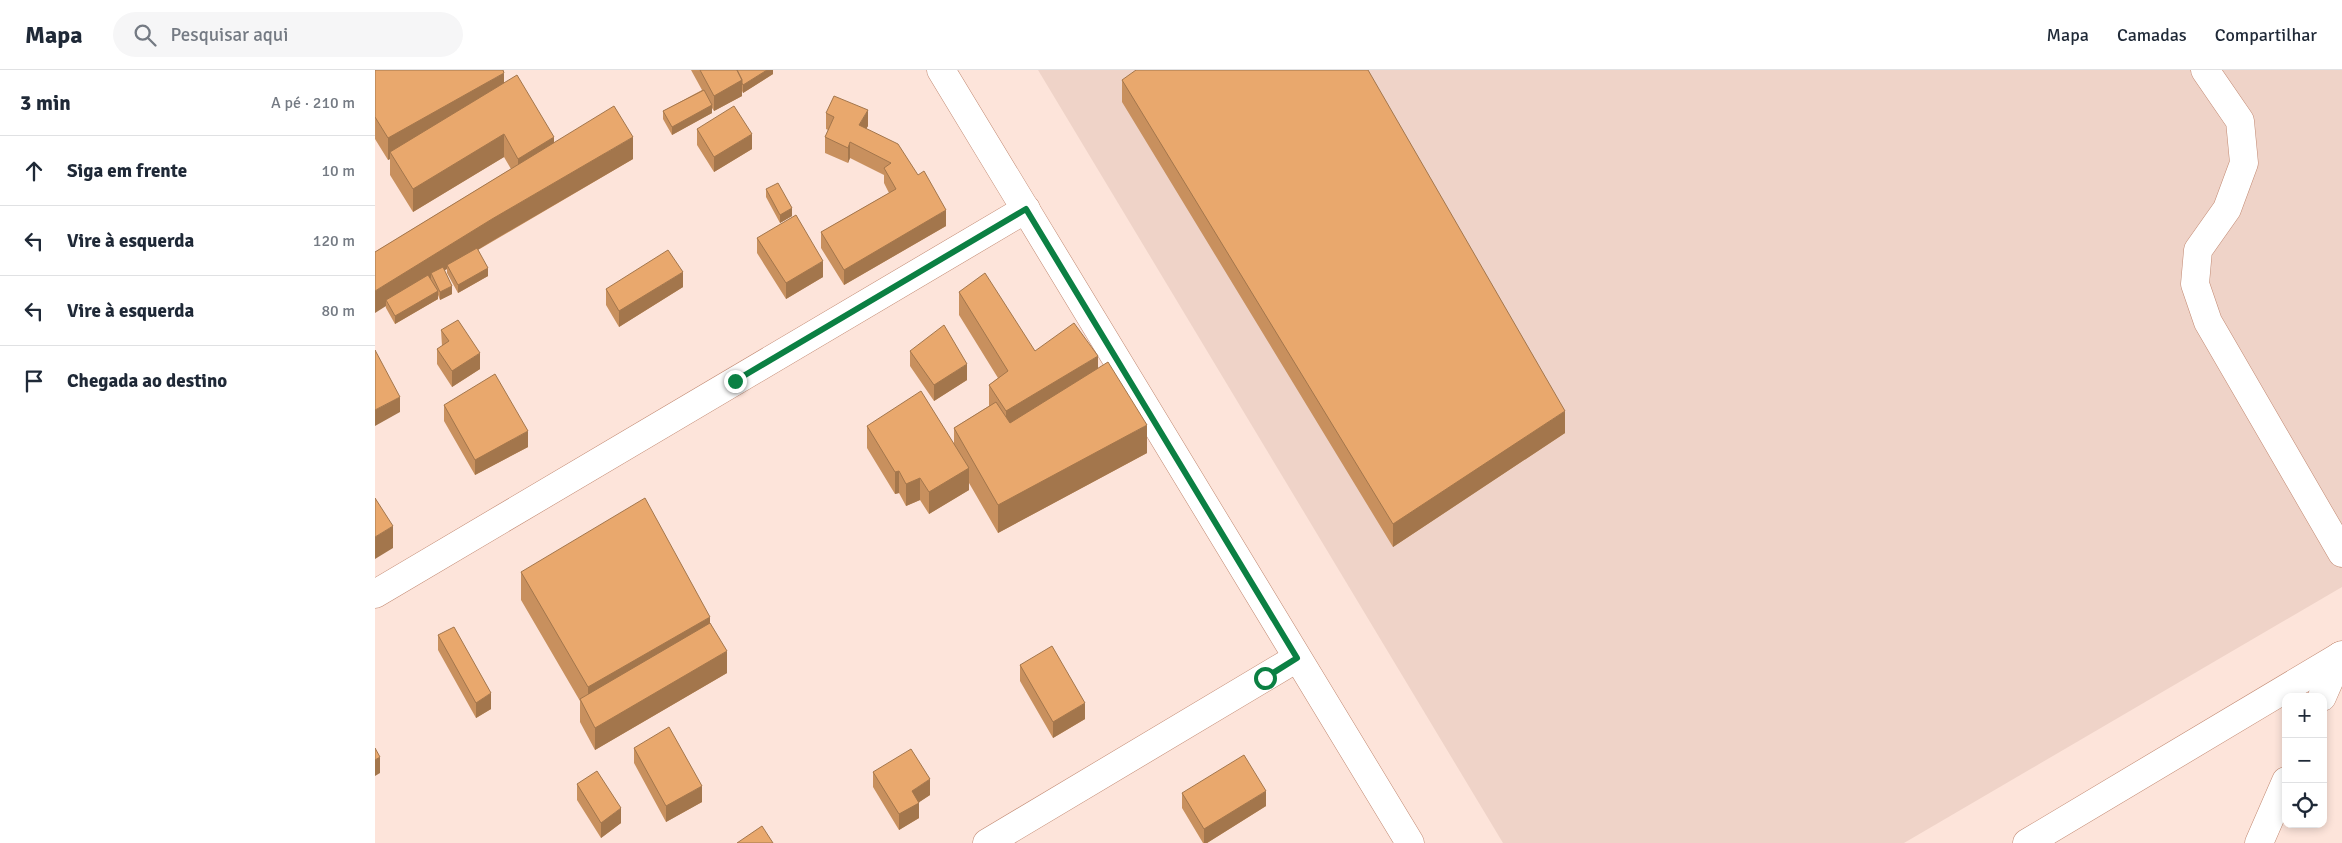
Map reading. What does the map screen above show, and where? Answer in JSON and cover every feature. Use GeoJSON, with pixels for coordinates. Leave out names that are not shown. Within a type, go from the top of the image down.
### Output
{"type":"FeatureCollection","features":[{"type":"Feature","properties":{"kind":"street"},"geometry":{"type":"LineString","coordinates":[[941,70],[1410,843]]}},
{"type":"Feature","properties":{"kind":"street"},"geometry":{"type":"LineString","coordinates":[[2205,70],[2240,122],[2244,162],[2227,209],[2197,250],[2195,284],[2208,322],[2342,553]]}},
{"type":"Feature","properties":{"kind":"street"},"geometry":{"type":"LineString","coordinates":[[375,594],[1026,209]]}},
{"type":"Feature","properties":{"kind":"street"},"geometry":{"type":"LineString","coordinates":[[2324,693],[2341,655]]}},
{"type":"Feature","properties":{"kind":"street"},"geometry":{"type":"LineString","coordinates":[[2027,843],[2341,655]]}},
{"type":"Feature","properties":{"kind":"street"},"geometry":{"type":"LineString","coordinates":[[987,843],[1297,658]]}},
{"type":"Feature","properties":{"kind":"street"},"geometry":{"type":"LineString","coordinates":[[2259,843],[2285,783]]}},
{"type":"Feature","properties":{"kind":"shaded area"},"geometry":{"type":"Polygon","coordinates":[[[1038,70],[2342,70],[2342,587],[1904,843],[1503,843],[1038,70]]]}},
{"type":"Feature","properties":{"kind":"building"},"geometry":{"type":"Polygon","coordinates":[[[375,70],[503,70],[504,73],[388,138],[375,117],[375,70]]]}},
{"type":"Feature","properties":{"kind":"building"},"geometry":{"type":"Polygon","coordinates":[[[700,70],[737,70],[742,80],[714,96],[700,70]]]}},
{"type":"Feature","properties":{"kind":"building"},"geometry":{"type":"Polygon","coordinates":[[[737,70],[767,70],[743,85],[737,70]]]}},
{"type":"Feature","properties":{"kind":"building"},"geometry":{"type":"Polygon","coordinates":[[[1136,70],[1368,70],[1565,411],[1393,524],[1122,80],[1136,70]]]}},
{"type":"Feature","properties":{"kind":"building"},"geometry":{"type":"Polygon","coordinates":[[[517,75],[554,137],[518,159],[504,134],[413,189],[390,152],[517,75]]]}},
{"type":"Feature","properties":{"kind":"building"},"geometry":{"type":"Polygon","coordinates":[[[704,90],[712,105],[672,127],[663,111],[704,90]]]}},
{"type":"Feature","properties":{"kind":"building"},"geometry":{"type":"Polygon","coordinates":[[[834,96],[868,110],[859,125],[898,144],[918,175],[924,171],[946,210],[844,270],[821,232],[896,189],[884,168],[891,163],[850,142],[848,148],[825,137],[834,117],[826,113],[834,96]]]}},
{"type":"Feature","properties":{"kind":"building"},"geometry":{"type":"Polygon","coordinates":[[[614,106],[633,137],[492,219],[375,291],[375,252],[614,106]]]}},
{"type":"Feature","properties":{"kind":"building"},"geometry":{"type":"Polygon","coordinates":[[[734,106],[752,134],[714,157],[697,129],[734,106]]]}},
{"type":"Feature","properties":{"kind":"building"},"geometry":{"type":"Polygon","coordinates":[[[778,183],[792,208],[780,215],[766,189],[778,183]]]}},
{"type":"Feature","properties":{"kind":"building"},"geometry":{"type":"Polygon","coordinates":[[[796,215],[823,261],[786,283],[757,238],[796,215]]]}},
{"type":"Feature","properties":{"kind":"building"},"geometry":{"type":"Polygon","coordinates":[[[477,248],[488,268],[458,285],[447,265],[477,248]]]}},
{"type":"Feature","properties":{"kind":"building"},"geometry":{"type":"Polygon","coordinates":[[[668,250],[683,272],[619,311],[606,289],[668,250]]]}},
{"type":"Feature","properties":{"kind":"building"},"geometry":{"type":"Polygon","coordinates":[[[443,267],[452,286],[440,292],[431,273],[443,267]]]}},
{"type":"Feature","properties":{"kind":"building"},"geometry":{"type":"Polygon","coordinates":[[[985,273],[1035,351],[1074,323],[1098,356],[1006,411],[989,385],[1008,371],[959,292],[985,273]]]}},
{"type":"Feature","properties":{"kind":"building"},"geometry":{"type":"Polygon","coordinates":[[[428,275],[438,291],[395,316],[386,300],[428,275]]]}},
{"type":"Feature","properties":{"kind":"building"},"geometry":{"type":"Polygon","coordinates":[[[458,320],[480,353],[452,371],[437,349],[449,341],[441,330],[458,320]]]}},
{"type":"Feature","properties":{"kind":"building"},"geometry":{"type":"Polygon","coordinates":[[[944,325],[967,364],[934,385],[910,351],[944,325]]]}},
{"type":"Feature","properties":{"kind":"building"},"geometry":{"type":"Polygon","coordinates":[[[375,350],[400,397],[375,410],[375,350]]]}},
{"type":"Feature","properties":{"kind":"building"},"geometry":{"type":"Polygon","coordinates":[[[1108,362],[1147,425],[998,505],[954,428],[996,402],[1010,423],[1108,362]]]}},
{"type":"Feature","properties":{"kind":"building"},"geometry":{"type":"Polygon","coordinates":[[[495,374],[528,431],[475,460],[444,405],[495,374]]]}},
{"type":"Feature","properties":{"kind":"building"},"geometry":{"type":"Polygon","coordinates":[[[921,391],[969,468],[929,492],[920,478],[906,484],[899,471],[895,472],[867,426],[921,391]]]}},
{"type":"Feature","properties":{"kind":"building"},"geometry":{"type":"Polygon","coordinates":[[[375,498],[393,526],[375,537],[375,498]]]}},
{"type":"Feature","properties":{"kind":"building"},"geometry":{"type":"Polygon","coordinates":[[[645,498],[710,617],[588,687],[521,572],[645,498]]]}},
{"type":"Feature","properties":{"kind":"building"},"geometry":{"type":"Polygon","coordinates":[[[710,623],[727,651],[595,728],[580,699],[710,623]]]}},
{"type":"Feature","properties":{"kind":"building"},"geometry":{"type":"Polygon","coordinates":[[[454,627],[491,693],[476,703],[438,635],[454,627]]]}},
{"type":"Feature","properties":{"kind":"building"},"geometry":{"type":"Polygon","coordinates":[[[1052,646],[1085,703],[1053,722],[1020,665],[1052,646]]]}},
{"type":"Feature","properties":{"kind":"building"},"geometry":{"type":"Polygon","coordinates":[[[669,727],[702,786],[666,806],[634,748],[669,727]]]}},
{"type":"Feature","properties":{"kind":"building"},"geometry":{"type":"Polygon","coordinates":[[[375,748],[380,757],[375,760],[375,748]]]}},
{"type":"Feature","properties":{"kind":"building"},"geometry":{"type":"Polygon","coordinates":[[[911,749],[930,779],[912,791],[919,803],[899,814],[873,772],[911,749]]]}},
{"type":"Feature","properties":{"kind":"building"},"geometry":{"type":"Polygon","coordinates":[[[1244,755],[1266,791],[1204,829],[1182,793],[1244,755]]]}},
{"type":"Feature","properties":{"kind":"building"},"geometry":{"type":"Polygon","coordinates":[[[597,771],[621,808],[601,823],[577,784],[597,771]]]}},
{"type":"Feature","properties":{"kind":"building"},"geometry":{"type":"Polygon","coordinates":[[[762,826],[773,843],[737,843],[762,826]]]}},
{"type":"Feature","properties":{"kind":"route"},"geometry":{"type":"LineString","coordinates":[[735,381],[1026,209],[1297,658],[1265,678]]}}]}
